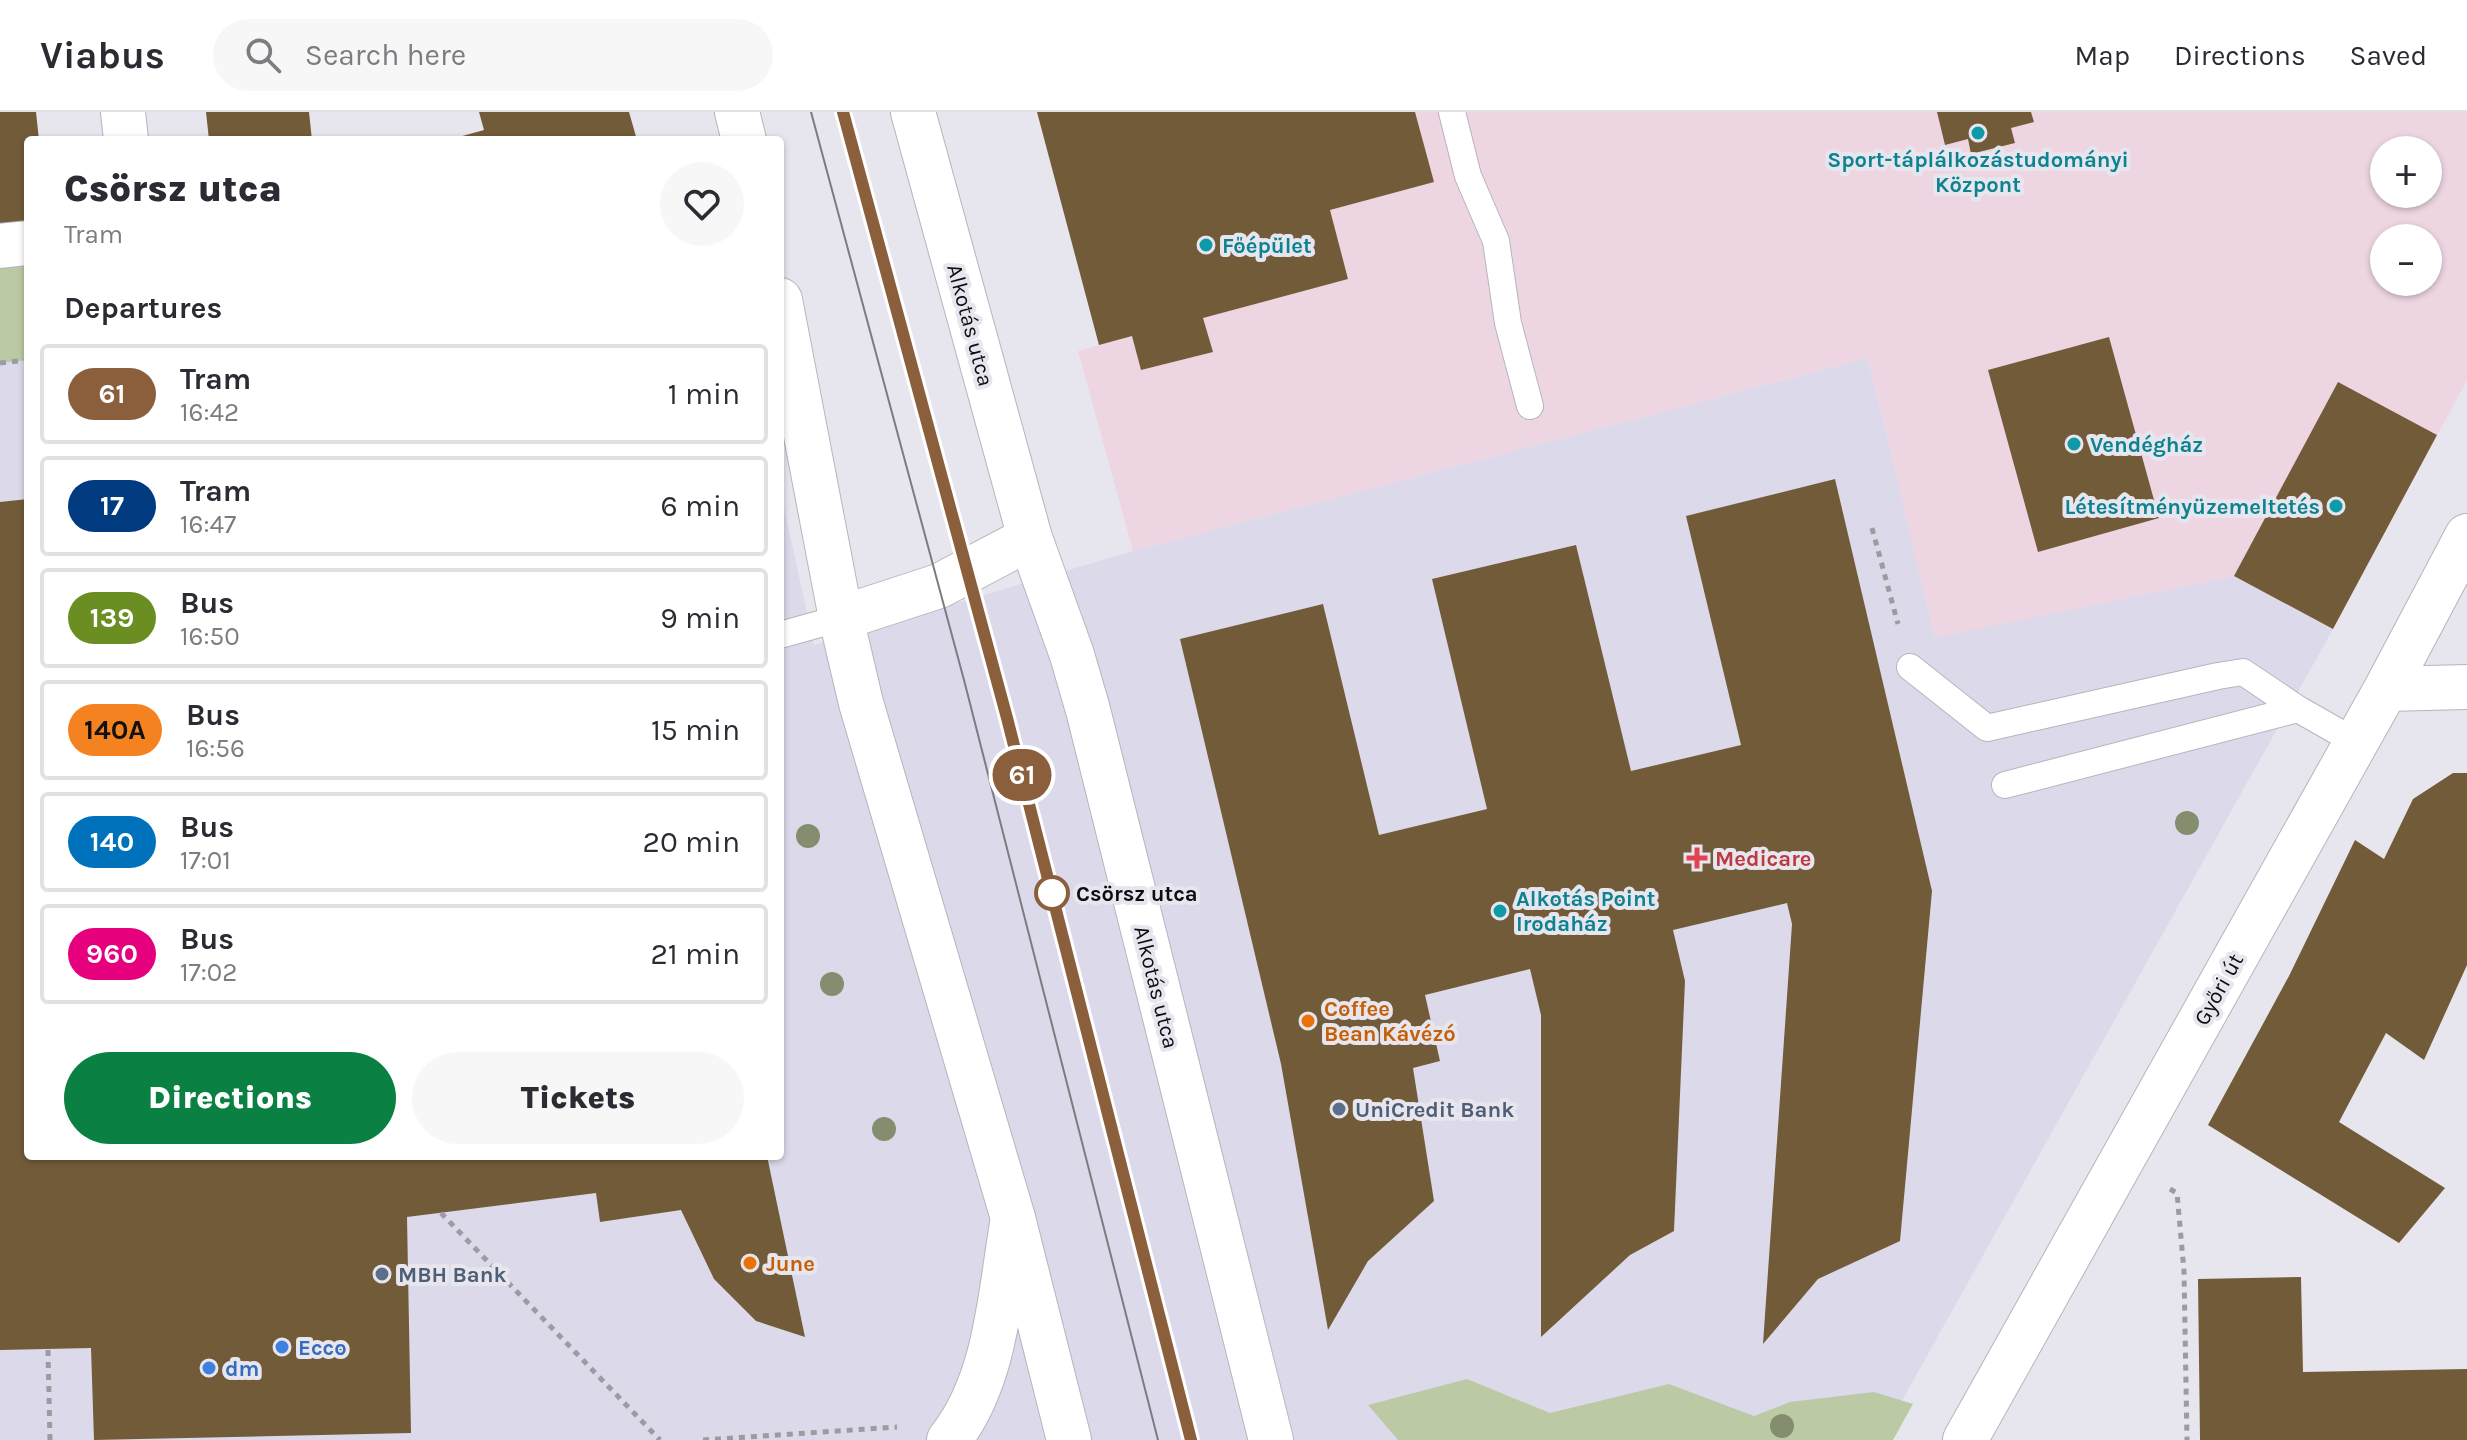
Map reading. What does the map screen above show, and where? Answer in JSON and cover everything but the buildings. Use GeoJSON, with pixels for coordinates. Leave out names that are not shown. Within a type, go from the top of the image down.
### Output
{"type":"FeatureCollection","features":[{"type":"Feature","properties":{"kind":"main road"},"geometry":{"type":"LineString","coordinates":[[123,112],[126,136]]}},
{"type":"Feature","properties":{"kind":"main road"},"geometry":{"type":"LineString","coordinates":[[737,112],[743,136]]}},
{"type":"Feature","properties":{"kind":"main road","name":"Alkotás utca"},"geometry":{"type":"LineString","coordinates":[[913,112],[1030,538],[1072,655],[1088,710],[1271,1440]]}},
{"type":"Feature","properties":{"kind":"main road"},"geometry":{"type":"LineString","coordinates":[[0,246],[24,243]]}},
{"type":"Feature","properties":{"kind":"main road"},"geometry":{"type":"LineString","coordinates":[[784,321],[841,618],[861,703],[1013,1218],[1069,1440]]}},
{"type":"Feature","properties":{"kind":"main road","name":"Győri út"},"geometry":{"type":"LineString","coordinates":[[1965,1440],[2386,689],[2467,536]]}},
{"type":"Feature","properties":{"kind":"main road"},"geometry":{"type":"LineString","coordinates":[[841,618],[939,586],[1030,538]]}},
{"type":"Feature","properties":{"kind":"main road"},"geometry":{"type":"LineString","coordinates":[[2386,689],[2467,687]]}},
{"type":"Feature","properties":{"kind":"main road"},"geometry":{"type":"LineString","coordinates":[[930,1433],[965,1419],[988,1360],[1013,1218]]}},
{"type":"Feature","properties":{"kind":"lane"},"geometry":{"type":"LineString","coordinates":[[1452,112],[1468,176],[1496,241],[1508,323],[1530,406]]}},
{"type":"Feature","properties":{"kind":"lane"},"geometry":{"type":"LineString","coordinates":[[784,634],[841,618]]}},
{"type":"Feature","properties":{"kind":"lane"},"geometry":{"type":"LineString","coordinates":[[1910,667],[1987,728],[2243,672],[2298,709],[2356,742]]}},
{"type":"Feature","properties":{"kind":"lane"},"geometry":{"type":"LineString","coordinates":[[2005,785],[2298,709]]}},
{"type":"Feature","properties":{"kind":"path"},"geometry":{"type":"LineString","coordinates":[[0,363],[24,360]]}},
{"type":"Feature","properties":{"kind":"path"},"geometry":{"type":"LineString","coordinates":[[1872,528],[1910,667]]}},
{"type":"Feature","properties":{"kind":"path"},"geometry":{"type":"LineString","coordinates":[[2120,1164],[2177,1193],[2184,1271],[2187,1440]]}},
{"type":"Feature","properties":{"kind":"path"},"geometry":{"type":"LineString","coordinates":[[441,1213],[660,1440]]}},
{"type":"Feature","properties":{"kind":"path"},"geometry":{"type":"LineString","coordinates":[[48,1350],[50,1440]]}},
{"type":"Feature","properties":{"kind":"path"},"geometry":{"type":"LineString","coordinates":[[703,1440],[930,1433]]}},
{"type":"Feature","properties":{"kind":"shaded area"},"geometry":{"type":"Polygon","coordinates":[[[1037,112],[2467,112],[2467,380],[2333,629],[2234,576],[1935,638],[1868,358],[1133,551],[1078,351],[1099,345],[1037,112]]]}},
{"type":"Feature","properties":{"kind":"shaded area"},"geometry":{"type":"Polygon","coordinates":[[[24,332],[24,1160],[784,1160],[784,507],[814,645],[1133,551],[1868,358],[1935,637],[2234,576],[2333,629],[1880,1440],[0,1440],[0,335],[24,332]]]}},
{"type":"Feature","properties":{"kind":"green space"},"geometry":{"type":"Polygon","coordinates":[[[24,249],[24,360],[0,363],[0,252],[24,249]]]}},
{"type":"Feature","properties":{"kind":"green space"},"geometry":{"type":"Polygon","coordinates":[[[1467,1379],[1550,1413],[1669,1384],[1754,1416],[1790,1402],[1874,1392],[1913,1404],[1893,1440],[1398,1440],[1368,1405],[1467,1379]]]}},
{"type":"Feature","properties":{"kind":"tram line"},"geometry":{"type":"LineString","coordinates":[[811,112],[964,680],[1158,1440]]}},
{"type":"Feature","properties":{"kind":"tram line"},"geometry":{"type":"LineString","coordinates":[[843,112],[1013,740],[1191,1440]]}},
{"type":"Feature","properties":{"kind":"tram line","name":"61"},"geometry":{"type":"LineString","coordinates":[[843,112],[1007,718],[1191,1440]]}},
{"type":"Feature","properties":{"kind":"place","name":"Sport-táplálkozástudományi Központ"},"geometry":{"type":"Point","coordinates":[1978,133]}},
{"type":"Feature","properties":{"kind":"place","name":"Főépület"},"geometry":{"type":"Point","coordinates":[1206,245]}},
{"type":"Feature","properties":{"kind":"place","name":"Vendégház"},"geometry":{"type":"Point","coordinates":[2074,444]}},
{"type":"Feature","properties":{"kind":"place","name":"Létesítményüzemeltetés"},"geometry":{"type":"Point","coordinates":[2336,506]}},
{"type":"Feature","properties":{"kind":"place","name":"Medicare"},"geometry":{"type":"Point","coordinates":[1697,858]}},
{"type":"Feature","properties":{"kind":"place","name":"Csörsz utca"},"geometry":{"type":"Point","coordinates":[1052,893]}},
{"type":"Feature","properties":{"kind":"place","name":"Alkotás Point Irodaház"},"geometry":{"type":"Point","coordinates":[1500,911]}},
{"type":"Feature","properties":{"kind":"place","name":"Coffee Bean Kávézó"},"geometry":{"type":"Point","coordinates":[1308,1021]}},
{"type":"Feature","properties":{"kind":"place","name":"UniCredit Bank"},"geometry":{"type":"Point","coordinates":[1339,1109]}},
{"type":"Feature","properties":{"kind":"place","name":"June"},"geometry":{"type":"Point","coordinates":[750,1263]}},
{"type":"Feature","properties":{"kind":"place","name":"MBH Bank"},"geometry":{"type":"Point","coordinates":[382,1274]}},
{"type":"Feature","properties":{"kind":"place","name":"Ecco"},"geometry":{"type":"Point","coordinates":[282,1347]}},
{"type":"Feature","properties":{"kind":"place","name":"dm"},"geometry":{"type":"Point","coordinates":[209,1368]}}]}
